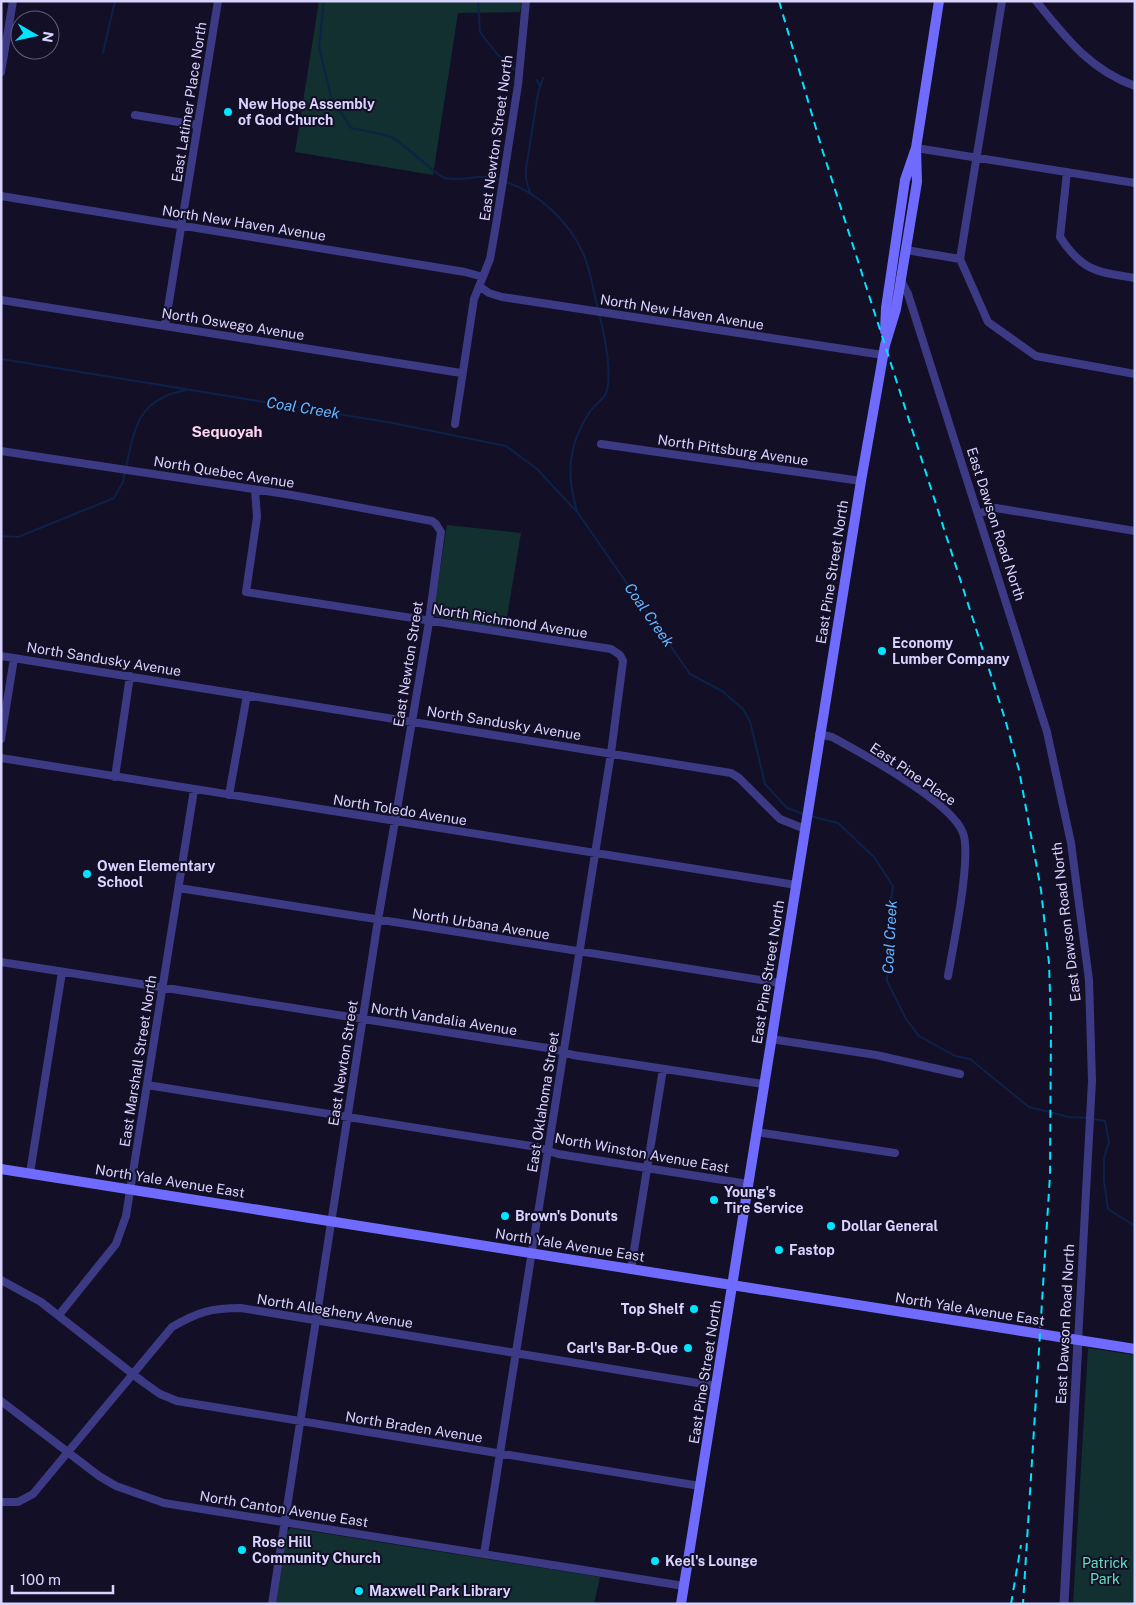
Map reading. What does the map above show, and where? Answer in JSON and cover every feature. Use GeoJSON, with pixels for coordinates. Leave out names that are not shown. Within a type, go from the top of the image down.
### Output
{"type":"FeatureCollection","features":[{"type":"Feature","properties":{"kind":"main road","name":"East Pine Street North"},"geometry":{"type":"LineString","coordinates":[[884,350],[886,308],[905,180],[916,148],[939,1]]}},
{"type":"Feature","properties":{"kind":"main road","name":"East Pine Street North"},"geometry":{"type":"LineString","coordinates":[[681,1604],[819,734],[884,350],[896,309],[917,182],[916,148]]}},
{"type":"Feature","properties":{"kind":"main road","name":"North Yale Avenue East"},"geometry":{"type":"LineString","coordinates":[[1,1168],[1135,1349]]}},
{"type":"Feature","properties":{"kind":"street"},"geometry":{"type":"LineString","coordinates":[[1,72],[13,1]]}},
{"type":"Feature","properties":{"kind":"street","name":"East Latimer Place North"},"geometry":{"type":"LineString","coordinates":[[166,326],[218,1]]}},
{"type":"Feature","properties":{"kind":"street","name":"East Newton Street North"},"geometry":{"type":"LineString","coordinates":[[483,277],[490,259],[518,85],[526,1]]}},
{"type":"Feature","properties":{"kind":"street"},"geometry":{"type":"LineString","coordinates":[[1002,1],[960,259],[988,322],[1036,356],[1135,374]]}},
{"type":"Feature","properties":{"kind":"street"},"geometry":{"type":"LineString","coordinates":[[1036,1],[1069,42],[1083,56],[1098,67],[1135,86]]}},
{"type":"Feature","properties":{"kind":"street"},"geometry":{"type":"LineString","coordinates":[[135,115],[197,125]]}},
{"type":"Feature","properties":{"kind":"street"},"geometry":{"type":"LineString","coordinates":[[916,148],[1135,182]]}},
{"type":"Feature","properties":{"kind":"street"},"geometry":{"type":"LineString","coordinates":[[1068,172],[1060,237],[1073,257],[1100,272],[1135,278]]}},
{"type":"Feature","properties":{"kind":"street","name":"North New Haven Avenue"},"geometry":{"type":"LineString","coordinates":[[1,196],[465,272],[483,277]]}},
{"type":"Feature","properties":{"kind":"street"},"geometry":{"type":"LineString","coordinates":[[906,250],[960,259]]}},
{"type":"Feature","properties":{"kind":"street","name":"East Dawson Road North"},"geometry":{"type":"LineString","coordinates":[[893,264],[908,294],[1047,732],[1071,843],[1088,980],[1091,1109],[1064,1604]]}},
{"type":"Feature","properties":{"kind":"street"},"geometry":{"type":"LineString","coordinates":[[455,424],[461,374],[474,299],[483,277]]}},
{"type":"Feature","properties":{"kind":"street","name":"North New Haven Avenue"},"geometry":{"type":"LineString","coordinates":[[479,286],[493,295],[606,313],[884,350]]}},
{"type":"Feature","properties":{"kind":"street","name":"North Oswego Avenue"},"geometry":{"type":"LineString","coordinates":[[1,300],[461,374]]}},
{"type":"Feature","properties":{"kind":"street","name":"North Pittsburg Avenue"},"geometry":{"type":"LineString","coordinates":[[601,444],[861,481]]}},
{"type":"Feature","properties":{"kind":"street","name":"North Quebec Avenue"},"geometry":{"type":"LineString","coordinates":[[1,451],[255,490],[432,522],[439,527]]}},
{"type":"Feature","properties":{"kind":"street","name":"North Richmond Avenue"},"geometry":{"type":"LineString","coordinates":[[255,490],[257,517],[246,592],[611,649],[620,655]]}},
{"type":"Feature","properties":{"kind":"street"},"geometry":{"type":"LineString","coordinates":[[978,514],[996,508],[1135,531]]}},
{"type":"Feature","properties":{"kind":"street","name":"East Newton Street"},"geometry":{"type":"LineString","coordinates":[[272,1604],[283,1522],[378,920],[396,822],[441,537],[439,527]]}},
{"type":"Feature","properties":{"kind":"street","name":"East Oklahoma Street"},"geometry":{"type":"LineString","coordinates":[[484,1554],[624,668],[620,655]]}},
{"type":"Feature","properties":{"kind":"street","name":"North Sandusky Avenue"},"geometry":{"type":"LineString","coordinates":[[1,656],[730,773],[738,778],[780,820],[805,826]]}},
{"type":"Feature","properties":{"kind":"street"},"geometry":{"type":"LineString","coordinates":[[1,739],[14,658]]}},
{"type":"Feature","properties":{"kind":"street"},"geometry":{"type":"LineString","coordinates":[[115,777],[130,676]]}},
{"type":"Feature","properties":{"kind":"street"},"geometry":{"type":"LineString","coordinates":[[229,795],[247,695]]}},
{"type":"Feature","properties":{"kind":"street","name":"East Pine Place"},"geometry":{"type":"LineString","coordinates":[[819,734],[832,736],[946,809],[964,833],[965,863],[948,976]]}},
{"type":"Feature","properties":{"kind":"street","name":"North Toledo Avenue"},"geometry":{"type":"LineString","coordinates":[[1,758],[796,885]]}},
{"type":"Feature","properties":{"kind":"street","name":"East Marshall Street North"},"geometry":{"type":"LineString","coordinates":[[59,1315],[116,1244],[126,1216],[194,790]]}},
{"type":"Feature","properties":{"kind":"street","name":"North Urbana Avenue"},"geometry":{"type":"LineString","coordinates":[[179,888],[780,984]]}},
{"type":"Feature","properties":{"kind":"street","name":"North Vandalia Avenue"},"geometry":{"type":"LineString","coordinates":[[1,962],[163,986],[763,1084]]}},
{"type":"Feature","properties":{"kind":"street"},"geometry":{"type":"LineString","coordinates":[[30,1173],[62,972]]}},
{"type":"Feature","properties":{"kind":"street"},"geometry":{"type":"LineString","coordinates":[[771,1040],[876,1055],[960,1074]]}},
{"type":"Feature","properties":{"kind":"street"},"geometry":{"type":"LineString","coordinates":[[631,1269],[663,1069]]}},
{"type":"Feature","properties":{"kind":"street","name":"North Winston Avenue East"},"geometry":{"type":"LineString","coordinates":[[147,1085],[748,1184]]}},
{"type":"Feature","properties":{"kind":"street"},"geometry":{"type":"LineString","coordinates":[[756,1132],[895,1153]]}},
{"type":"Feature","properties":{"kind":"street"},"geometry":{"type":"LineString","coordinates":[[1,1280],[20,1288],[59,1315],[132,1373]]}},
{"type":"Feature","properties":{"kind":"street","name":"North Allegheny Avenue"},"geometry":{"type":"LineString","coordinates":[[69,1453],[172,1326],[194,1314],[210,1309],[241,1308],[716,1386]]}},
{"type":"Feature","properties":{"kind":"street","name":"North Braden Avenue"},"geometry":{"type":"LineString","coordinates":[[132,1373],[156,1392],[177,1401],[700,1486]]}},
{"type":"Feature","properties":{"kind":"street","name":"North Canton Avenue East"},"geometry":{"type":"LineString","coordinates":[[1,1402],[116,1486],[147,1498],[283,1522],[684,1586]]}},
{"type":"Feature","properties":{"kind":"street"},"geometry":{"type":"LineString","coordinates":[[1,1502],[12,1504],[28,1498],[69,1453]]}},
{"type":"Feature","properties":{"kind":"green space"},"geometry":{"type":"Polygon","coordinates":[[[319,1],[522,1],[520,12],[458,13],[433,175],[295,152],[319,1]]]}},
{"type":"Feature","properties":{"kind":"green space"},"geometry":{"type":"Polygon","coordinates":[[[447,525],[521,533],[505,629],[433,616],[447,525]]]}},
{"type":"Feature","properties":{"kind":"green space","name":"Patrick Park"},"geometry":{"type":"Polygon","coordinates":[[[1088,1348],[1135,1355],[1135,1604],[1073,1604],[1088,1348]]]}},
{"type":"Feature","properties":{"kind":"green space"},"geometry":{"type":"Polygon","coordinates":[[[291,1528],[600,1577],[594,1604],[276,1604],[285,1533],[291,1528]]]}},
{"type":"Feature","properties":{"kind":"waterway","name":"Coal Creek"},"geometry":{"type":"LineString","coordinates":[[103,53],[115,1]]}},
{"type":"Feature","properties":{"kind":"waterway","name":"Coal Creek"},"geometry":{"type":"LineString","coordinates":[[324,1],[319,47],[331,97],[351,128],[393,138],[445,178],[492,177],[498,179]]}},
{"type":"Feature","properties":{"kind":"waterway"},"geometry":{"type":"LineString","coordinates":[[478,1],[480,32],[497,54],[514,69]]}},
{"type":"Feature","properties":{"kind":"waterway"},"geometry":{"type":"LineString","coordinates":[[530,193],[526,179],[526,169],[538,93],[543,78]]}},
{"type":"Feature","properties":{"kind":"waterway"},"geometry":{"type":"LineString","coordinates":[[537,80],[540,86]]}},
{"type":"Feature","properties":{"kind":"waterway","name":"Coal Creek"},"geometry":{"type":"LineString","coordinates":[[506,182],[530,193],[541,201],[552,210],[570,231],[586,260],[598,309]]}},
{"type":"Feature","properties":{"kind":"waterway","name":"Coal Creek"},"geometry":{"type":"LineString","coordinates":[[577,511],[573,498],[570,473],[573,449],[582,425],[591,410],[605,396],[608,385],[607,353],[599,313]]}},
{"type":"Feature","properties":{"kind":"waterway","name":"Coal Creek"},"geometry":{"type":"LineString","coordinates":[[1,359],[393,423],[506,446],[537,469],[578,513],[690,674],[722,691],[743,709],[750,721],[765,784],[787,808],[803,814]]}},
{"type":"Feature","properties":{"kind":"waterway"},"geometry":{"type":"LineString","coordinates":[[126,467],[137,427],[149,407],[170,394],[186,390]]}},
{"type":"Feature","properties":{"kind":"waterway"},"geometry":{"type":"LineString","coordinates":[[1,536],[18,537],[114,498],[123,482],[125,471]]}},
{"type":"Feature","properties":{"kind":"waterway","name":"Coal Creek"},"geometry":{"type":"LineString","coordinates":[[810,816],[838,823],[874,857],[893,886],[888,925],[887,981],[906,1019],[919,1036],[955,1056],[970,1059],[1029,1107],[1069,1117],[1089,1118]]}},
{"type":"Feature","properties":{"kind":"waterway","name":"Coal Creek"},"geometry":{"type":"LineString","coordinates":[[1093,1119],[1105,1121],[1109,1142],[1104,1158],[1104,1181],[1108,1209],[1135,1226]]}},
{"type":"Feature","properties":{"kind":"railway"},"geometry":{"type":"LineString","coordinates":[[779,1],[822,149],[1005,719],[1019,770],[1041,890],[1049,963],[1051,1024],[1050,1175],[1023,1604]]}},
{"type":"Feature","properties":{"kind":"railway"},"geometry":{"type":"LineString","coordinates":[[1011,1604],[1021,1545]]}},
{"type":"Feature","properties":{"kind":"place","name":"New Hope Assembly of God Church"},"geometry":{"type":"Point","coordinates":[228,112]}},
{"type":"Feature","properties":{"kind":"place","name":"Economy Lumber Company"},"geometry":{"type":"Point","coordinates":[882,651]}},
{"type":"Feature","properties":{"kind":"place","name":"Owen Elementary School"},"geometry":{"type":"Point","coordinates":[87,874]}},
{"type":"Feature","properties":{"kind":"place","name":"Young's Tire Service"},"geometry":{"type":"Point","coordinates":[714,1200]}},
{"type":"Feature","properties":{"kind":"place","name":"Brown's Donuts"},"geometry":{"type":"Point","coordinates":[505,1216]}},
{"type":"Feature","properties":{"kind":"place","name":"Dollar General"},"geometry":{"type":"Point","coordinates":[831,1226]}},
{"type":"Feature","properties":{"kind":"place","name":"Fastop"},"geometry":{"type":"Point","coordinates":[779,1250]}},
{"type":"Feature","properties":{"kind":"place","name":"Top Shelf"},"geometry":{"type":"Point","coordinates":[694,1309]}},
{"type":"Feature","properties":{"kind":"place","name":"Carl's Bar-B-Que"},"geometry":{"type":"Point","coordinates":[688,1348]}},
{"type":"Feature","properties":{"kind":"place","name":"Rose Hill Community Church"},"geometry":{"type":"Point","coordinates":[242,1550]}},
{"type":"Feature","properties":{"kind":"place","name":"Keel's Lounge"},"geometry":{"type":"Point","coordinates":[655,1561]}},
{"type":"Feature","properties":{"kind":"place","name":"Maxwell Park Library"},"geometry":{"type":"Point","coordinates":[359,1591]}},
{"type":"Feature","properties":{"kind":"district","name":"Sequoyah"},"geometry":{"type":"Point","coordinates":[227,432]}}]}
